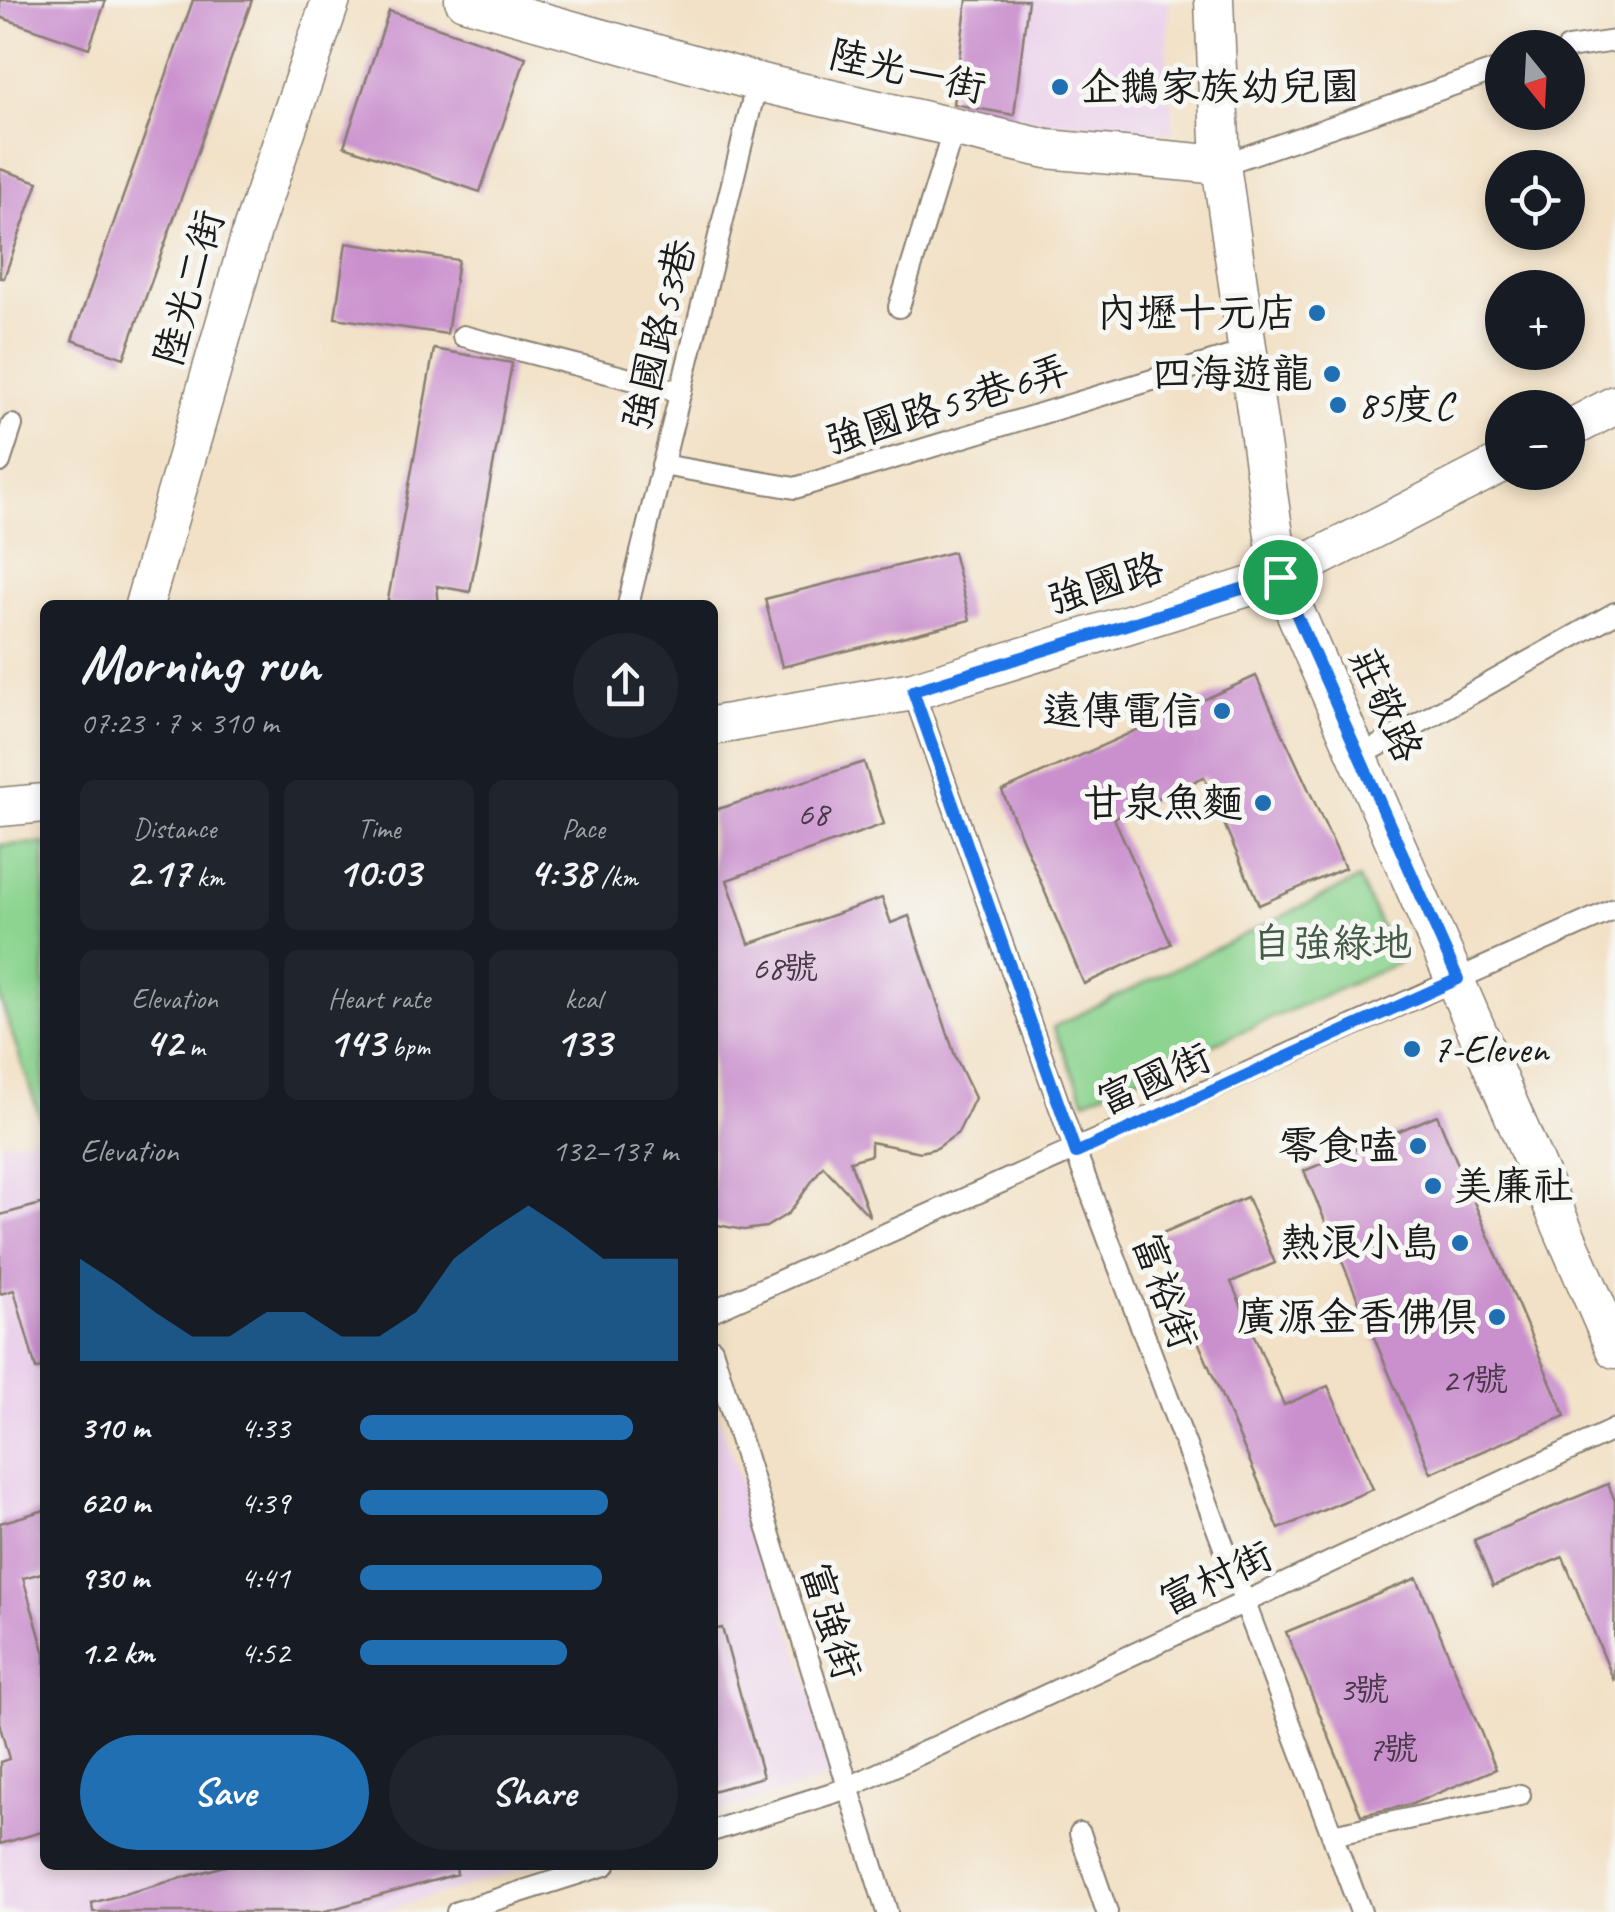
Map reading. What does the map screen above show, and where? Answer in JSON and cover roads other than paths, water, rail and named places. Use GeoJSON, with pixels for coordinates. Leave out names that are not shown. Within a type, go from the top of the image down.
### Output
{"type":"FeatureCollection","features":[{"type":"Feature","properties":{"kind":"street","name":"陸光二街"},"geometry":{"type":"LineString","coordinates":[[145,600],[253,226],[331,0]]}},
{"type":"Feature","properties":{"kind":"street","name":"陸光一街"},"geometry":{"type":"LineString","coordinates":[[464,0],[758,82],[1047,149],[1221,165]]}},
{"type":"Feature","properties":{"kind":"street","name":"莊敬路"},"geometry":{"type":"LineString","coordinates":[[1214,0],[1221,165],[1280,577],[1458,979],[1615,1349]]}},
{"type":"Feature","properties":{"kind":"street"},"geometry":{"type":"LineString","coordinates":[[1585,421],[1615,406]]}},
{"type":"Feature","properties":{"kind":"street","name":"強國路"},"geometry":{"type":"LineString","coordinates":[[718,725],[913,691],[1280,577],[1485,472]]}},
{"type":"Feature","properties":{"kind":"street"},"geometry":{"type":"LineString","coordinates":[[0,806],[40,803]]}},
{"type":"Feature","properties":{"kind":"lane"},"geometry":{"type":"LineString","coordinates":[[1585,45],[1615,41]]}},
{"type":"Feature","properties":{"kind":"lane"},"geometry":{"type":"LineString","coordinates":[[1221,165],[1485,74]]}},
{"type":"Feature","properties":{"kind":"lane","name":"強國路53巷"},"geometry":{"type":"LineString","coordinates":[[629,600],[758,82]]}},
{"type":"Feature","properties":{"kind":"lane"},"geometry":{"type":"LineString","coordinates":[[899,307],[954,128]]}},
{"type":"Feature","properties":{"kind":"lane"},"geometry":{"type":"LineString","coordinates":[[462,336],[681,392]]}},
{"type":"Feature","properties":{"kind":"lane","name":"強國路53巷6弄"},"geometry":{"type":"LineString","coordinates":[[662,464],[795,488],[1248,350]]}},
{"type":"Feature","properties":{"kind":"lane"},"geometry":{"type":"LineString","coordinates":[[0,462],[12,425]]}},
{"type":"Feature","properties":{"kind":"lane"},"geometry":{"type":"LineString","coordinates":[[1360,756],[1615,613]]}},
{"type":"Feature","properties":{"kind":"lane","name":"富裕街"},"geometry":{"type":"LineString","coordinates":[[913,691],[1076,1153],[1361,1912]]}},
{"type":"Feature","properties":{"kind":"lane"},"geometry":{"type":"LineString","coordinates":[[1458,979],[1615,909]]}},
{"type":"Feature","properties":{"kind":"lane","name":"富國街"},"geometry":{"type":"LineString","coordinates":[[718,1308],[1076,1153],[1458,979]]}},
{"type":"Feature","properties":{"kind":"lane","name":"富強街"},"geometry":{"type":"LineString","coordinates":[[718,1369],[886,1912]]}},
{"type":"Feature","properties":{"kind":"lane","name":"富村街"},"geometry":{"type":"LineString","coordinates":[[718,1829],[845,1788],[1615,1429]]}},
{"type":"Feature","properties":{"kind":"lane"},"geometry":{"type":"LineString","coordinates":[[1332,1835],[1520,1794]]}},
{"type":"Feature","properties":{"kind":"lane"},"geometry":{"type":"LineString","coordinates":[[1080,1832],[1106,1912]]}},
{"type":"Feature","properties":{"kind":"lane"},"geometry":{"type":"LineString","coordinates":[[457,1912],[589,1870]]}},
{"type":"Feature","properties":{"kind":"place","name":"企鵝家族幼兒園"},"geometry":{"type":"Point","coordinates":[1060,87]}},
{"type":"Feature","properties":{"kind":"place","name":"內壢十元店"},"geometry":{"type":"Point","coordinates":[1317,313]}},
{"type":"Feature","properties":{"kind":"place","name":"四海遊龍"},"geometry":{"type":"Point","coordinates":[1332,374]}},
{"type":"Feature","properties":{"kind":"place","name":"85度C"},"geometry":{"type":"Point","coordinates":[1338,405]}},
{"type":"Feature","properties":{"kind":"place","name":"遠傳電信"},"geometry":{"type":"Point","coordinates":[1222,711]}},
{"type":"Feature","properties":{"kind":"place","name":"甘泉魚麵"},"geometry":{"type":"Point","coordinates":[1263,803]}},
{"type":"Feature","properties":{"kind":"place","name":"7-Eleven"},"geometry":{"type":"Point","coordinates":[1412,1049]}},
{"type":"Feature","properties":{"kind":"place","name":"零食嗑"},"geometry":{"type":"Point","coordinates":[1418,1146]}},
{"type":"Feature","properties":{"kind":"place","name":"美廉社"},"geometry":{"type":"Point","coordinates":[1433,1186]}},
{"type":"Feature","properties":{"kind":"place","name":"熱浪小島"},"geometry":{"type":"Point","coordinates":[1460,1243]}},
{"type":"Feature","properties":{"kind":"place","name":"廣源金香佛俱"},"geometry":{"type":"Point","coordinates":[1497,1317]}},
{"type":"Feature","properties":{"kind":"park label","name":"自強綠地"},"geometry":{"type":"Point","coordinates":[1332,943]}}]}
